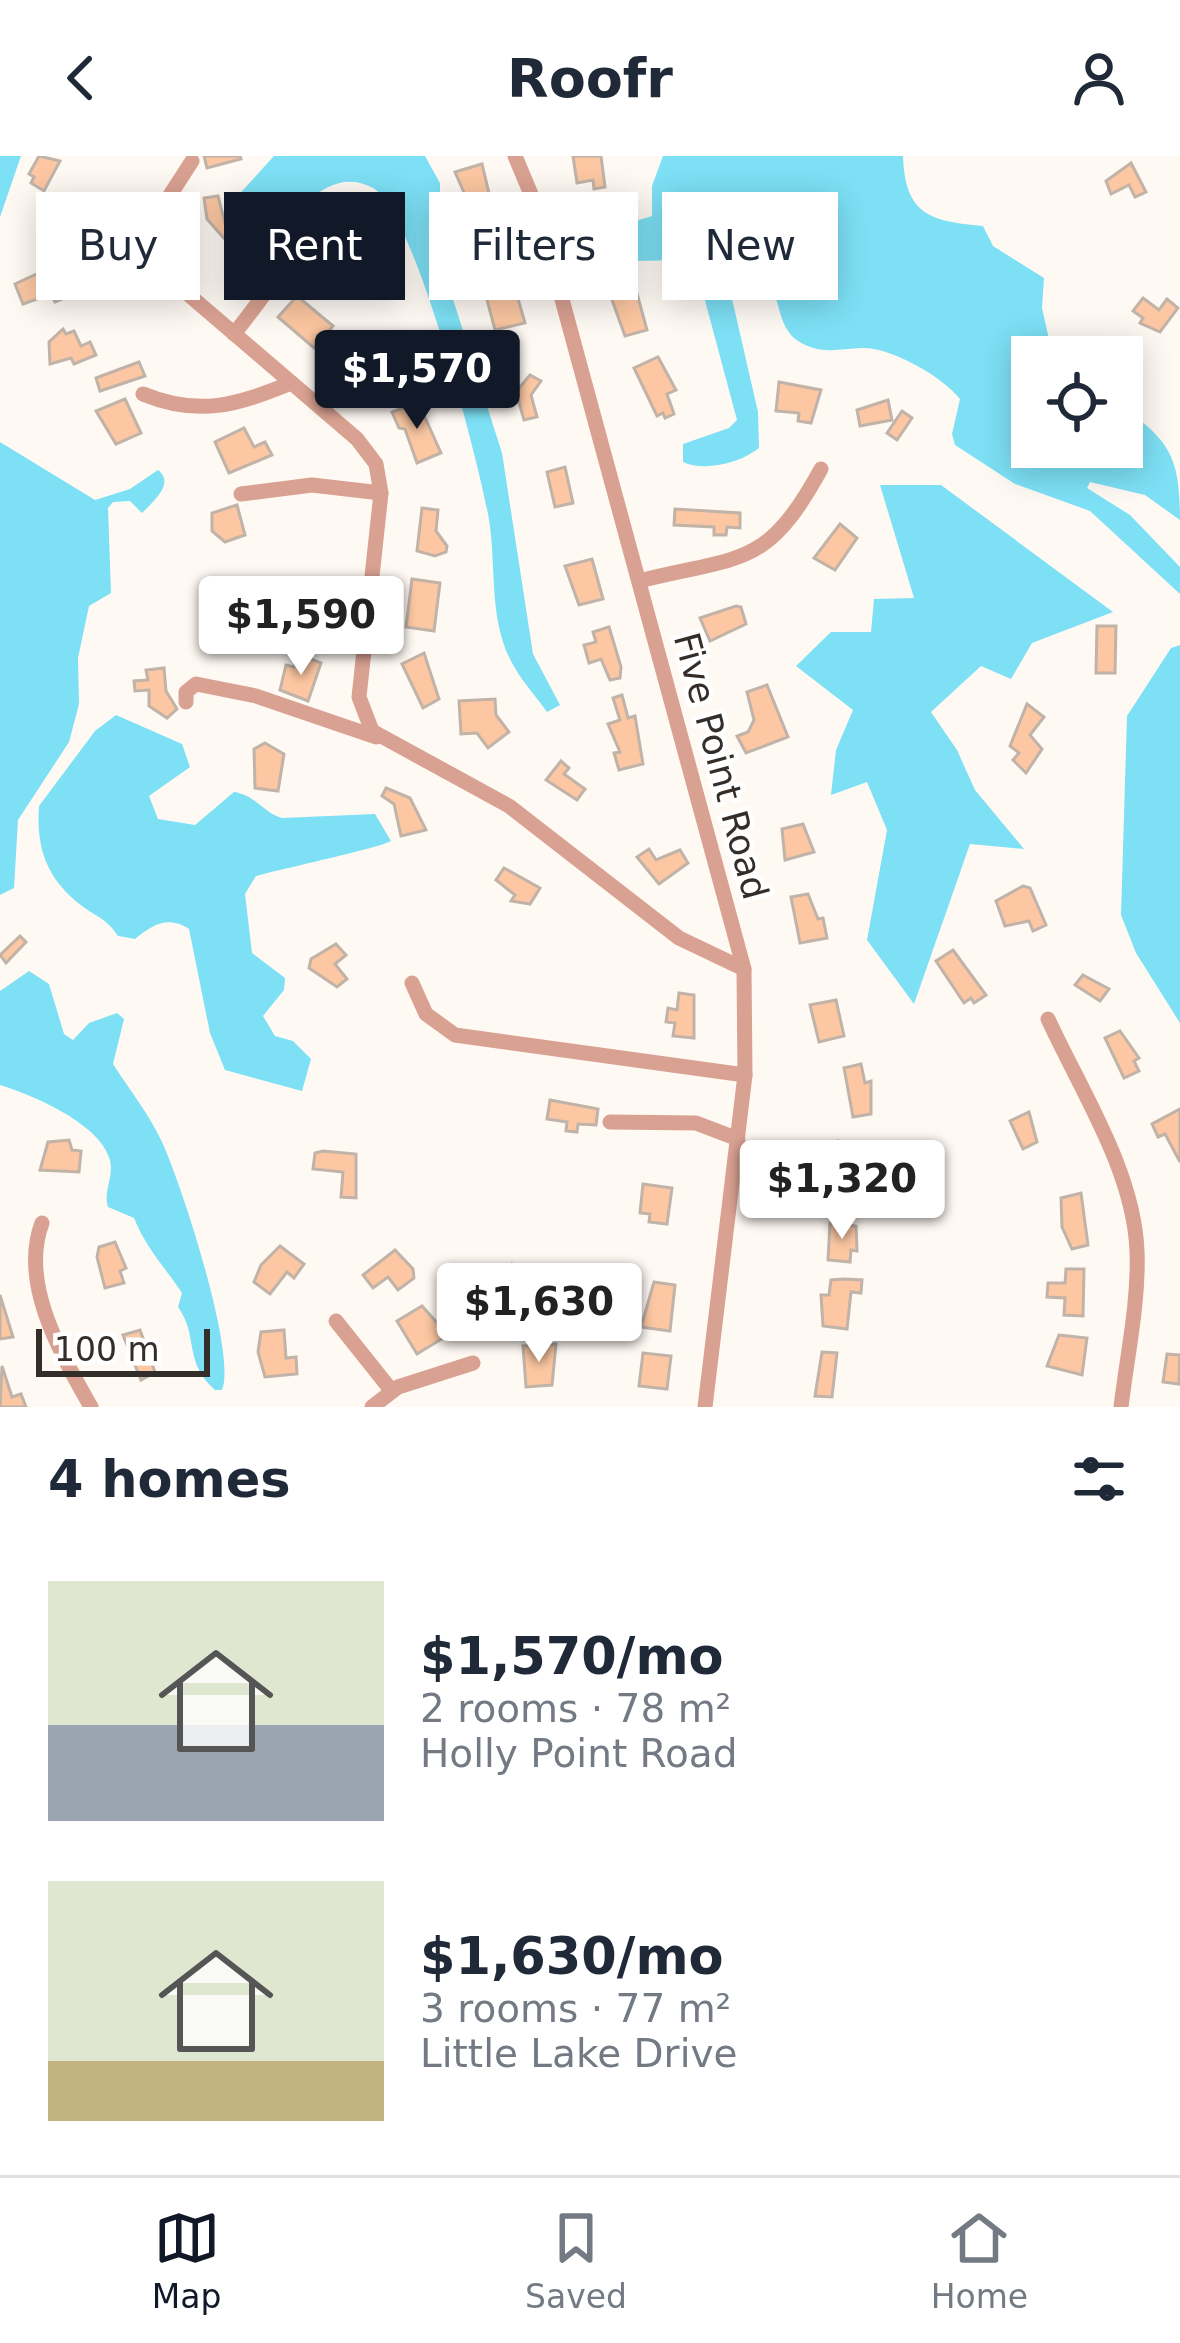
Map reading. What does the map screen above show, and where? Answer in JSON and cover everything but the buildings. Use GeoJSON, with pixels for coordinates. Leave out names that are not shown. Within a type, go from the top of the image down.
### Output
{"type":"FeatureCollection","features":[{"type":"Feature","properties":{"kind":"street","name":"Five Point Road"},"geometry":{"type":"LineString","coordinates":[[515,156],[538,211],[744,970],[746,1075],[705,1407]]}},
{"type":"Feature","properties":{"kind":"street"},"geometry":{"type":"LineString","coordinates":[[172,192],[192,160]]}},
{"type":"Feature","properties":{"kind":"street"},"geometry":{"type":"LineString","coordinates":[[193,300],[368,450],[380,493],[359,697],[365,721],[378,737]]}},
{"type":"Feature","properties":{"kind":"street"},"geometry":{"type":"LineString","coordinates":[[234,334],[262,300]]}},
{"type":"Feature","properties":{"kind":"street"},"geometry":{"type":"LineString","coordinates":[[143,394],[188,409],[218,408],[291,383]]}},
{"type":"Feature","properties":{"kind":"street"},"geometry":{"type":"LineString","coordinates":[[639,581],[767,545],[790,524],[821,469]]}},
{"type":"Feature","properties":{"kind":"street"},"geometry":{"type":"LineString","coordinates":[[241,494],[299,485],[380,493]]}},
{"type":"Feature","properties":{"kind":"street"},"geometry":{"type":"LineString","coordinates":[[186,703],[186,692],[196,684],[227,689],[378,737],[509,806],[679,938],[744,970]]}},
{"type":"Feature","properties":{"kind":"street"},"geometry":{"type":"LineString","coordinates":[[412,983],[426,1014],[455,1035],[746,1075]]}},
{"type":"Feature","properties":{"kind":"street"},"geometry":{"type":"LineString","coordinates":[[1048,1019],[1114,1163],[1134,1225],[1137,1271],[1121,1407]]}},
{"type":"Feature","properties":{"kind":"street"},"geometry":{"type":"LineString","coordinates":[[610,1122],[696,1123],[738,1139]]}},
{"type":"Feature","properties":{"kind":"street"},"geometry":{"type":"LineString","coordinates":[[42,1223],[35,1261],[49,1322],[91,1407]]}},
{"type":"Feature","properties":{"kind":"street"},"geometry":{"type":"LineString","coordinates":[[336,1321],[391,1390]]}},
{"type":"Feature","properties":{"kind":"street"},"geometry":{"type":"LineString","coordinates":[[372,1407],[391,1390],[472,1363]]}},
{"type":"Feature","properties":{"kind":"water"},"geometry":{"type":"Polygon","coordinates":[[[0,156],[21,156],[0,217],[0,156]]]}},
{"type":"Feature","properties":{"kind":"water"},"geometry":{"type":"Polygon","coordinates":[[[274,156],[425,156],[440,183],[440,192],[429,192],[429,299],[405,237],[405,192],[377,192],[358,182],[343,182],[319,192],[241,192],[274,156]]]}},
{"type":"Feature","properties":{"kind":"water"},"geometry":{"type":"Polygon","coordinates":[[[663,156],[903,156],[909,191],[924,211],[948,221],[983,226],[993,246],[1044,278],[1042,308],[1048,336],[1011,336],[1011,468],[1143,468],[1143,424],[1162,442],[1175,467],[1180,520],[1145,495],[1090,482],[1087,488],[1130,515],[1180,567],[1180,594],[1090,511],[1015,484],[955,445],[952,434],[960,399],[929,373],[874,349],[822,350],[790,334],[776,300],[838,300],[838,192],[662,192],[662,260],[638,261],[638,220],[652,216],[652,186],[663,156]]]}},
{"type":"Feature","properties":{"kind":"water"},"geometry":{"type":"Polygon","coordinates":[[[429,300],[453,300],[502,453],[533,654],[560,705],[547,712],[518,673],[503,642],[482,485],[429,300]]]}},
{"type":"Feature","properties":{"kind":"water"},"geometry":{"type":"Polygon","coordinates":[[[705,300],[732,300],[758,412],[759,448],[722,464],[683,462],[683,444],[729,428],[737,420],[705,300]]]}},
{"type":"Feature","properties":{"kind":"water"},"geometry":{"type":"Polygon","coordinates":[[[0,442],[95,500],[130,489],[158,470],[164,486],[142,513],[130,501],[113,502],[108,508],[111,593],[89,606],[78,658],[79,704],[69,742],[18,820],[14,888],[0,895],[0,442]]]}},
{"type":"Feature","properties":{"kind":"water"},"geometry":{"type":"Polygon","coordinates":[[[880,485],[941,485],[1113,612],[1032,643],[1011,679],[981,666],[931,712],[957,750],[975,790],[1024,849],[970,844],[914,1004],[867,940],[887,830],[867,782],[831,795],[836,750],[853,710],[796,666],[831,632],[871,632],[874,599],[914,598],[880,485]]]}},
{"type":"Feature","properties":{"kind":"water"},"geometry":{"type":"Polygon","coordinates":[[[1180,645],[1180,1023],[1136,953],[1121,915],[1127,716],[1171,648],[1180,645]]]}},
{"type":"Feature","properties":{"kind":"water"},"geometry":{"type":"Polygon","coordinates":[[[116,715],[182,744],[190,767],[149,796],[158,819],[195,825],[234,792],[282,818],[375,814],[391,841],[256,876],[245,894],[252,953],[285,978],[284,990],[263,1016],[275,1036],[293,1041],[311,1059],[302,1091],[225,1070],[210,1033],[189,929],[167,922],[135,939],[118,936],[70,896],[46,862],[39,806],[95,731],[116,715]]]}},
{"type":"Feature","properties":{"kind":"water"},"geometry":{"type":"Polygon","coordinates":[[[29,971],[49,984],[64,1034],[73,1040],[89,1023],[117,1013],[124,1019],[113,1064],[157,1132],[182,1193],[215,1307],[225,1371],[222,1390],[215,1390],[199,1369],[178,1307],[182,1293],[134,1218],[108,1207],[111,1166],[104,1147],[63,1112],[0,1085],[0,991],[29,971]]]}}]}
